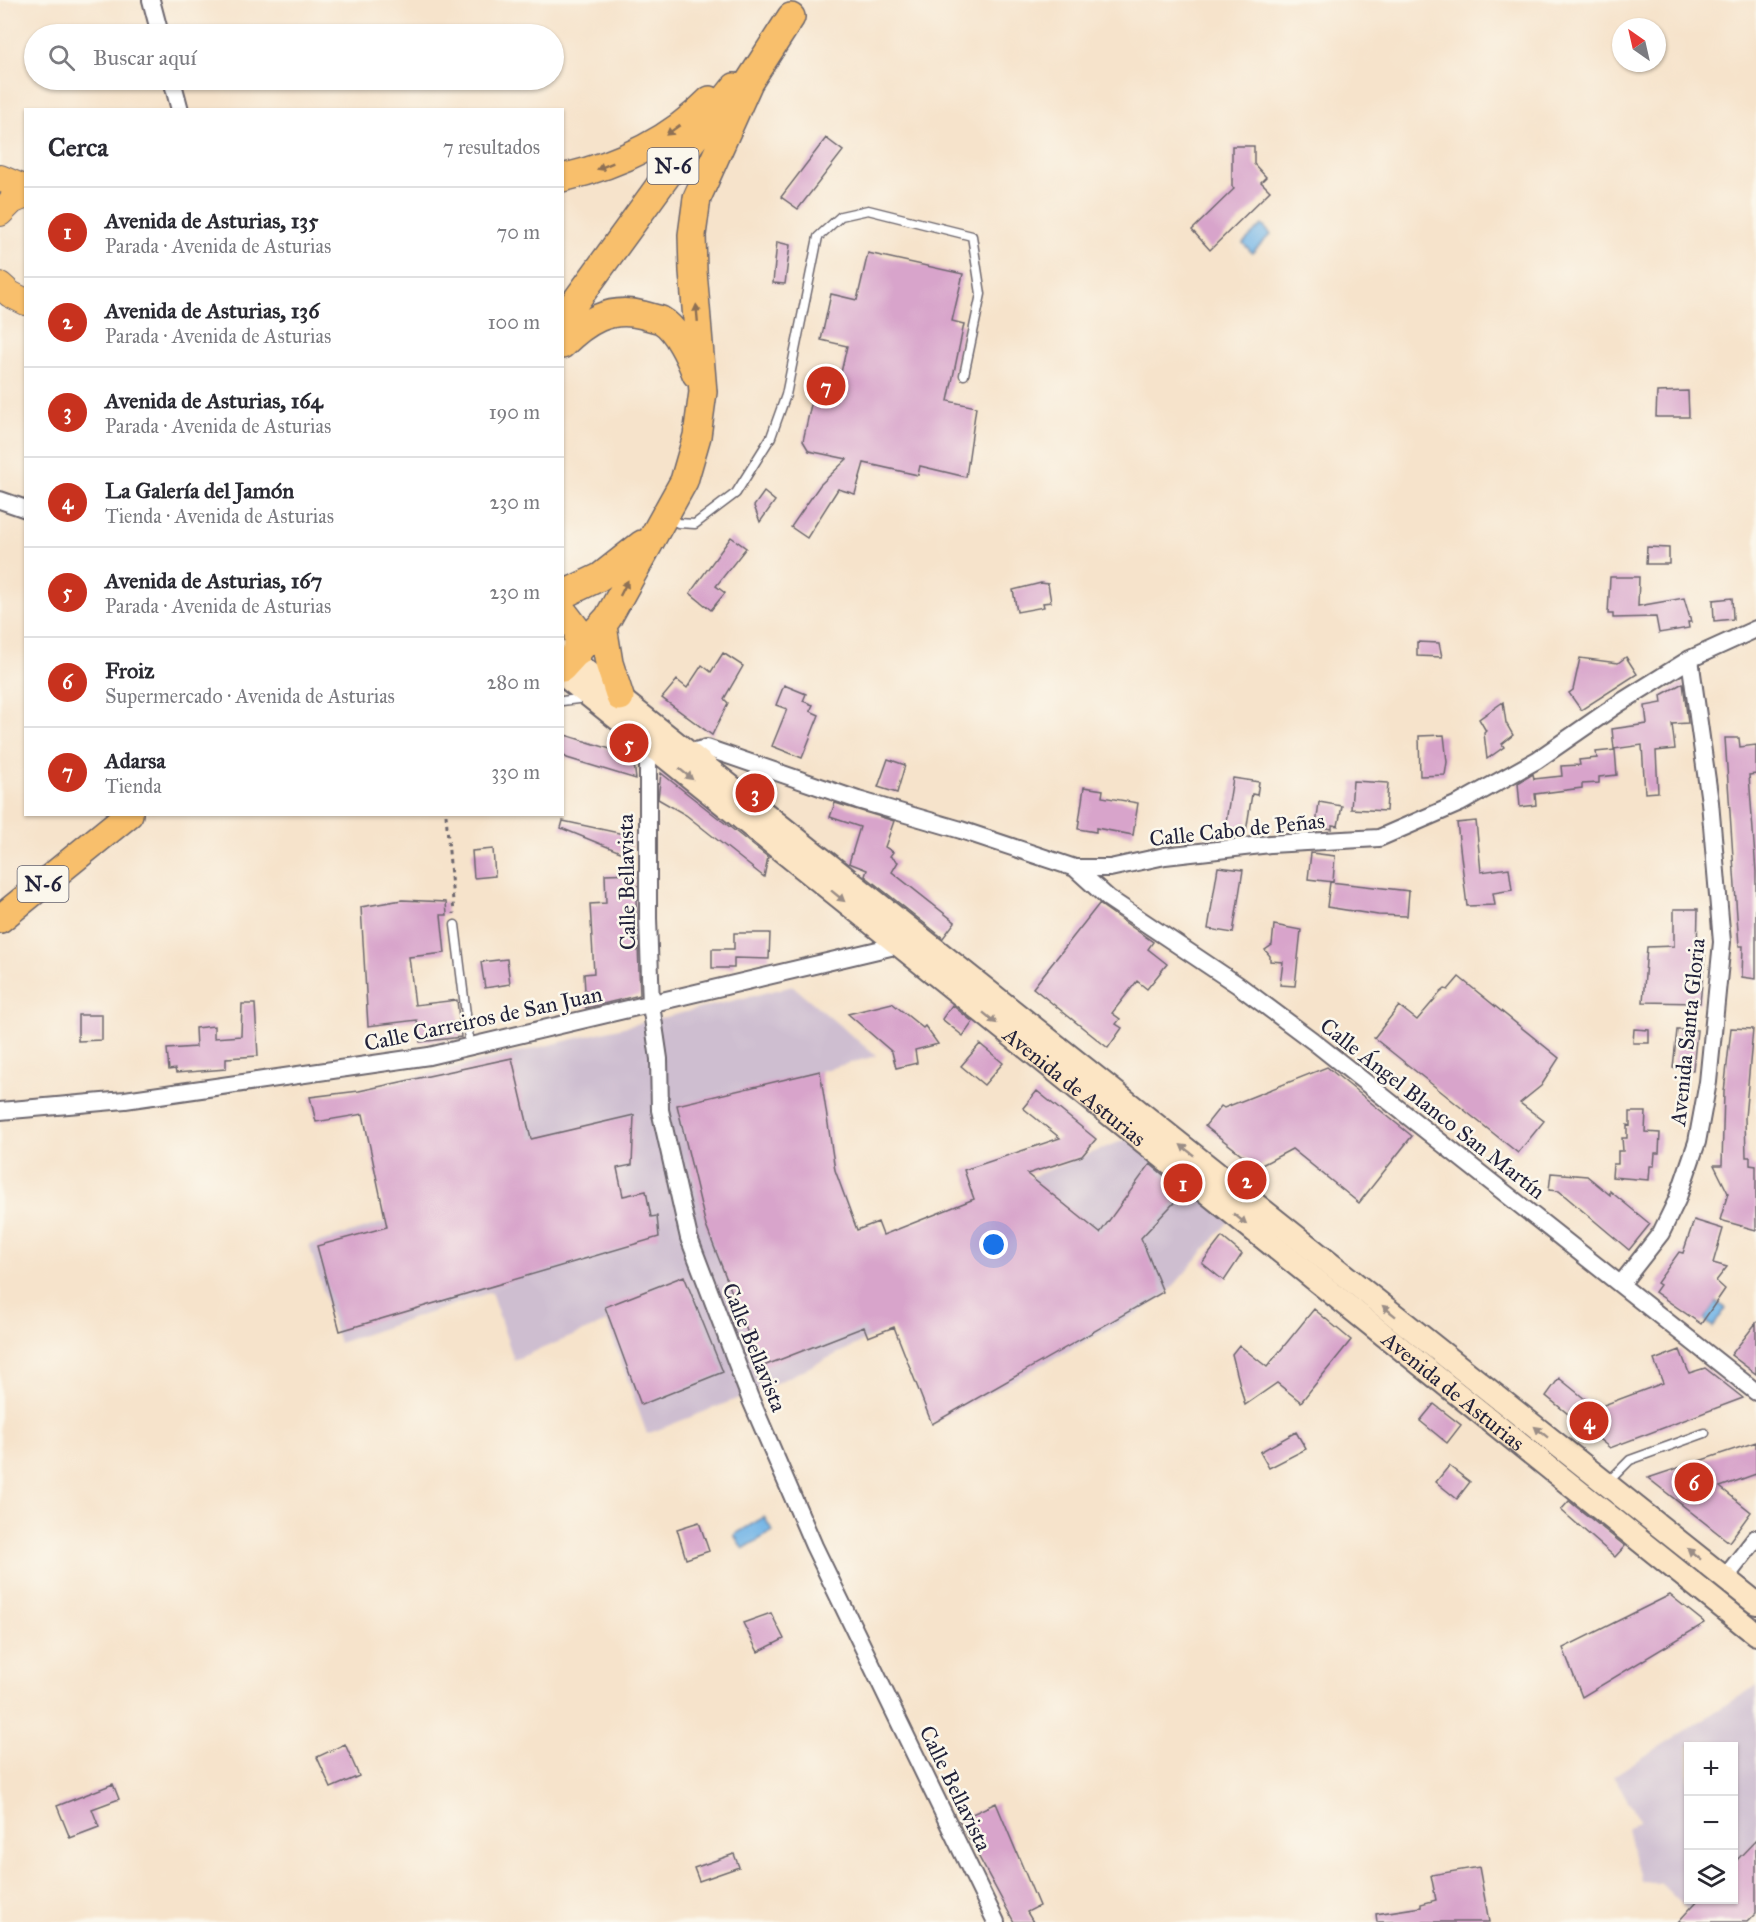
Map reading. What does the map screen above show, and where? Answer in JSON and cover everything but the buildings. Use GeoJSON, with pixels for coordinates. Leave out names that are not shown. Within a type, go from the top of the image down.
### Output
{"type":"FeatureCollection","features":[{"type":"Feature","properties":{"kind":"highway"},"geometry":{"type":"LineString","coordinates":[[564,178],[595,170],[646,149],[702,109],[798,9]]}},
{"type":"Feature","properties":{"kind":"highway"},"geometry":{"type":"LineString","coordinates":[[567,661],[603,626],[684,481],[692,459],[703,392],[693,272],[693,235],[697,198],[720,142],[750,82],[798,9]]}},
{"type":"Feature","properties":{"kind":"highway","name":"N-6"},"geometry":{"type":"LineString","coordinates":[[564,317],[692,141],[798,9]]}},
{"type":"Feature","properties":{"kind":"highway"},"geometry":{"type":"LineString","coordinates":[[564,343],[577,330],[604,313],[632,312],[662,321],[686,350],[703,392]]}},
{"type":"Feature","properties":{"kind":"highway"},"geometry":{"type":"LineString","coordinates":[[564,594],[600,577],[660,525]]}},
{"type":"Feature","properties":{"kind":"highway"},"geometry":{"type":"LineString","coordinates":[[564,613],[578,631],[567,661]]}},
{"type":"Feature","properties":{"kind":"highway"},"geometry":{"type":"LineString","coordinates":[[603,626],[609,663],[620,697]]}},
{"type":"Feature","properties":{"kind":"highway","name":"N-6"},"geometry":{"type":"LineString","coordinates":[[0,919],[127,816]]}},
{"type":"Feature","properties":{"kind":"main road"},"geometry":{"type":"LineString","coordinates":[[0,178],[24,188]]}},
{"type":"Feature","properties":{"kind":"main road"},"geometry":{"type":"LineString","coordinates":[[0,213],[12,201],[24,196]]}},
{"type":"Feature","properties":{"kind":"main road"},"geometry":{"type":"LineString","coordinates":[[0,285],[16,301]]}},
{"type":"Feature","properties":{"kind":"main road","name":"Avenida de Asturias"},"geometry":{"type":"LineString","coordinates":[[567,661],[620,697],[687,753],[1756,1603]]}},
{"type":"Feature","properties":{"kind":"main road","name":"Avenida de Asturias"},"geometry":{"type":"LineString","coordinates":[[567,661],[591,698],[1756,1634]]}},
{"type":"Feature","properties":{"kind":"street"},"geometry":{"type":"LineString","coordinates":[[151,0],[157,24]]}},
{"type":"Feature","properties":{"kind":"street"},"geometry":{"type":"LineString","coordinates":[[175,90],[179,108]]}},
{"type":"Feature","properties":{"kind":"street"},"geometry":{"type":"LineString","coordinates":[[0,500],[24,508]]}},
{"type":"Feature","properties":{"kind":"street","name":"Calle Cabo de Peñas"},"geometry":{"type":"LineString","coordinates":[[687,753],[707,748],[837,793],[961,830],[1076,868],[1110,868],[1165,856],[1270,844],[1379,838],[1460,803],[1537,760],[1690,658],[1756,629]]}},
{"type":"Feature","properties":{"kind":"street","name":"Avenida Santa Gloria"},"geometry":{"type":"LineString","coordinates":[[1621,1284],[1661,1233],[1677,1200],[1697,1142],[1708,1083],[1722,942],[1710,802],[1690,658]]}},
{"type":"Feature","properties":{"kind":"street","name":"Calle Bellavista"},"geometry":{"type":"LineString","coordinates":[[648,744],[648,918],[651,1005],[659,1059],[660,1110],[689,1238],[750,1398],[814,1546],[996,1922]]}},
{"type":"Feature","properties":{"kind":"street","name":"Calle Ángel Blanco San Martín"},"geometry":{"type":"LineString","coordinates":[[1076,868],[1108,898],[1238,986],[1313,1041],[1756,1392]]}},
{"type":"Feature","properties":{"kind":"street","name":"Calle Carreiros de San Juan"},"geometry":{"type":"LineString","coordinates":[[0,1111],[125,1100],[429,1056],[899,945]]}},
{"type":"Feature","properties":{"kind":"street"},"geometry":{"type":"LineString","coordinates":[[1725,1578],[1756,1538]]}},
{"type":"Feature","properties":{"kind":"lane"},"geometry":{"type":"LineString","coordinates":[[660,525],[695,524],[736,493],[758,460],[771,437],[786,395],[818,237],[841,216],[868,210],[972,236],[981,294],[964,375]]}},
{"type":"Feature","properties":{"kind":"lane"},"geometry":{"type":"LineString","coordinates":[[564,701],[591,698]]}},
{"type":"Feature","properties":{"kind":"lane"},"geometry":{"type":"LineString","coordinates":[[455,925],[470,1047]]}},
{"type":"Feature","properties":{"kind":"lane"},"geometry":{"type":"LineString","coordinates":[[1606,1484],[1630,1460],[1705,1433]]}},
{"type":"Feature","properties":{"kind":"path"},"geometry":{"type":"LineString","coordinates":[[446,816],[455,925]]}},
{"type":"Feature","properties":{"kind":"shaded area"},"geometry":{"type":"Polygon","coordinates":[[[793,986],[876,1056],[820,1071],[835,1170],[857,1230],[878,1222],[884,1235],[1127,1139],[1230,1220],[1166,1295],[1138,1313],[932,1424],[893,1327],[770,1386],[647,1434],[607,1322],[514,1360],[491,1292],[339,1343],[309,1245],[386,1222],[359,1091],[793,986]]]}},
{"type":"Feature","properties":{"kind":"shaded area"},"geometry":{"type":"Polygon","coordinates":[[[1756,1686],[1756,1840],[1738,1859],[1738,1742],[1684,1742],[1684,1904],[1695,1904],[1689,1911],[1660,1883],[1641,1882],[1627,1829],[1640,1820],[1613,1776],[1756,1686]]]}},
{"type":"Feature","properties":{"kind":"water"},"geometry":{"type":"Polygon","coordinates":[[[1262,225],[1271,234],[1252,253],[1243,243],[1262,225]]]}},
{"type":"Feature","properties":{"kind":"water"},"geometry":{"type":"Polygon","coordinates":[[[1716,1302],[1726,1308],[1713,1327],[1704,1320],[1716,1302]]]}},
{"type":"Feature","properties":{"kind":"water"},"geometry":{"type":"Polygon","coordinates":[[[764,1517],[773,1531],[743,1549],[734,1535],[764,1517]]]}},
{"type":"Feature","properties":{"kind":"place","name":"Adarsa"},"geometry":{"type":"Point","coordinates":[826,386]}},
{"type":"Feature","properties":{"kind":"place","name":"Avenida de Asturias, 167"},"geometry":{"type":"Point","coordinates":[629,743]}},
{"type":"Feature","properties":{"kind":"place","name":"Avenida de Asturias, 164"},"geometry":{"type":"Point","coordinates":[755,793]}},
{"type":"Feature","properties":{"kind":"place","name":"Avenida de Asturias, 136"},"geometry":{"type":"Point","coordinates":[1247,1180]}},
{"type":"Feature","properties":{"kind":"place","name":"Avenida de Asturias, 135"},"geometry":{"type":"Point","coordinates":[1183,1183]}},
{"type":"Feature","properties":{"kind":"place","name":"La Galería del Jamón"},"geometry":{"type":"Point","coordinates":[1589,1421]}},
{"type":"Feature","properties":{"kind":"place","name":"Froiz"},"geometry":{"type":"Point","coordinates":[1694,1482]}}]}
